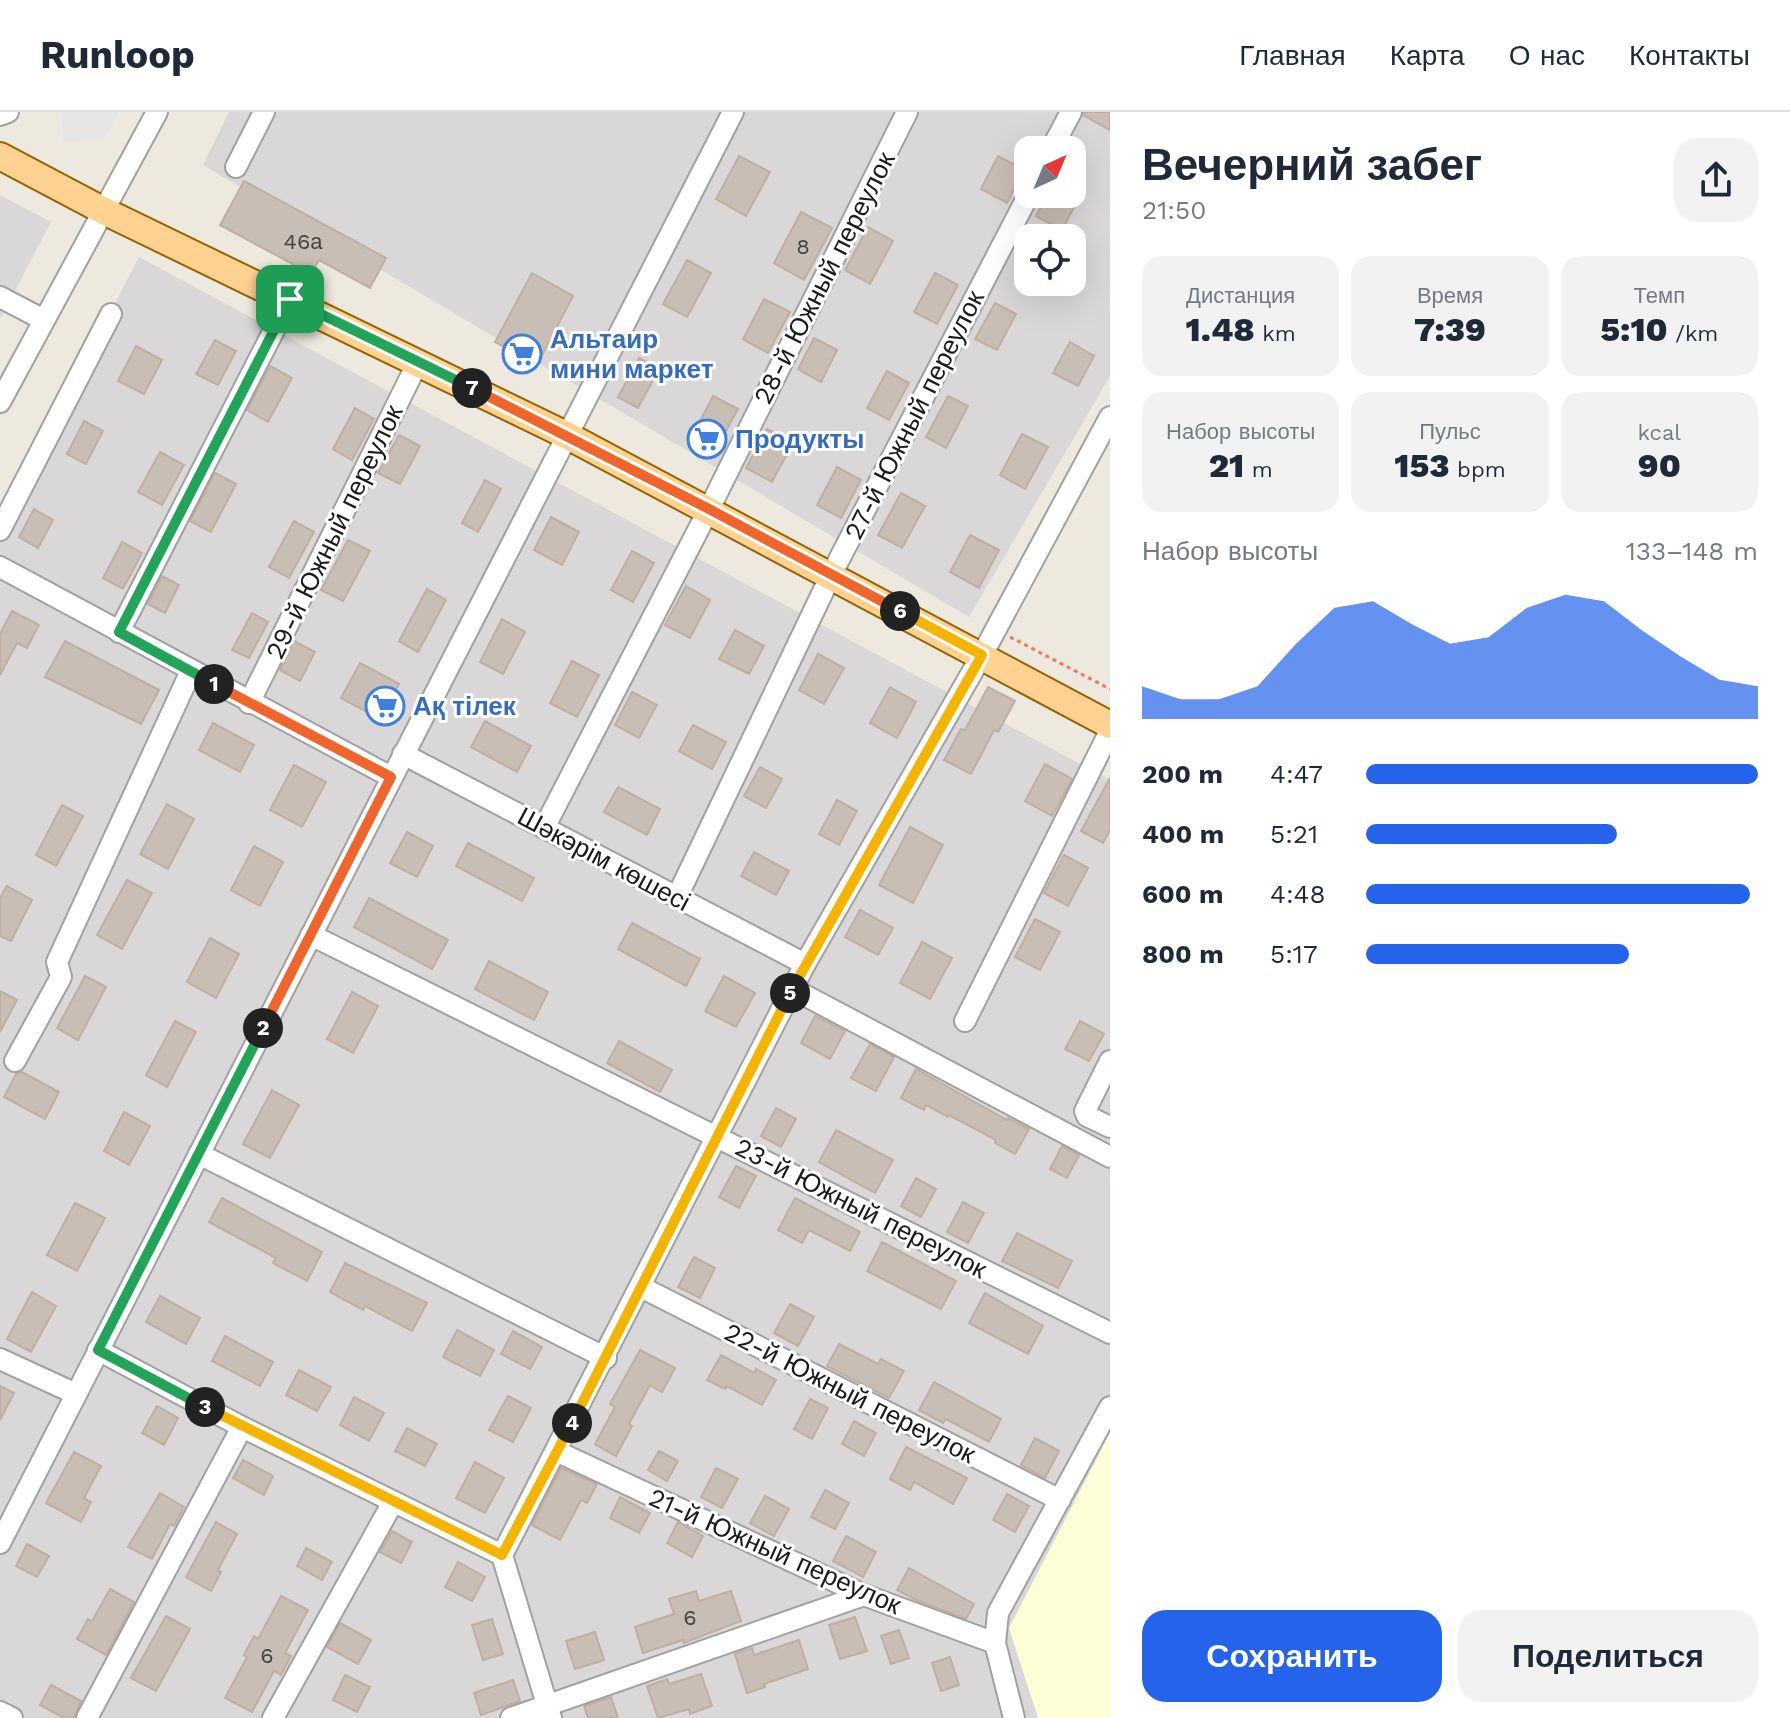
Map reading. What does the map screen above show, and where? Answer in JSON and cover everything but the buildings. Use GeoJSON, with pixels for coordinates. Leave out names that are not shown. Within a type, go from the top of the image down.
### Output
{"type":"FeatureCollection","features":[{"type":"Feature","properties":{"kind":"main road"},"geometry":{"type":"LineString","coordinates":[[0,156],[104,211],[568,436],[982,655],[1110,728]]}},
{"type":"Feature","properties":{"kind":"street"},"geometry":{"type":"LineString","coordinates":[[0,115],[8,112]]}},
{"type":"Feature","properties":{"kind":"street"},"geometry":{"type":"LineString","coordinates":[[0,402],[157,112]]}},
{"type":"Feature","properties":{"kind":"street"},"geometry":{"type":"LineString","coordinates":[[236,167],[264,112]]}},
{"type":"Feature","properties":{"kind":"street"},"geometry":{"type":"LineString","coordinates":[[0,1543],[733,112]]}},
{"type":"Feature","properties":{"kind":"street","name":"28-й Южный переулок"},"geometry":{"type":"LineString","coordinates":[[544,828],[709,509],[907,112]]}},
{"type":"Feature","properties":{"kind":"street"},"geometry":{"type":"LineString","coordinates":[[1058,136],[1071,112]]}},
{"type":"Feature","properties":{"kind":"street","name":"27-й Южный переулок"},"geometry":{"type":"LineString","coordinates":[[677,897],[831,575],[1022,208]]}},
{"type":"Feature","properties":{"kind":"street"},"geometry":{"type":"LineString","coordinates":[[0,297],[44,320]]}},
{"type":"Feature","properties":{"kind":"street"},"geometry":{"type":"LineString","coordinates":[[119,632],[290,299]]}},
{"type":"Feature","properties":{"kind":"street"},"geometry":{"type":"LineString","coordinates":[[0,530],[111,314]]}},
{"type":"Feature","properties":{"kind":"street","name":"29-й Южный переулок"},"geometry":{"type":"LineString","coordinates":[[249,703],[418,362]]}},
{"type":"Feature","properties":{"kind":"street"},"geometry":{"type":"LineString","coordinates":[[548,1712],[502,1555],[558,1452],[805,964],[996,630],[1110,417]]}},
{"type":"Feature","properties":{"kind":"street"},"geometry":{"type":"LineString","coordinates":[[0,567],[391,777]]}},
{"type":"Feature","properties":{"kind":"street"},"geometry":{"type":"LineString","coordinates":[[15,1061],[61,977],[57,962],[191,671]]}},
{"type":"Feature","properties":{"kind":"street"},"geometry":{"type":"LineString","coordinates":[[965,1021],[1110,728]]}},
{"type":"Feature","properties":{"kind":"street","name":"Шәкәрім көшесі"},"geometry":{"type":"LineString","coordinates":[[403,754],[805,964]]}},
{"type":"Feature","properties":{"kind":"street","name":"23-й Южный переулок"},"geometry":{"type":"LineString","coordinates":[[311,935],[1110,1333]]}},
{"type":"Feature","properties":{"kind":"street"},"geometry":{"type":"LineString","coordinates":[[793,989],[1110,1157]]}},
{"type":"Feature","properties":{"kind":"street"},"geometry":{"type":"LineString","coordinates":[[1110,1061],[1085,1111],[1087,1116],[1110,1127]]}},
{"type":"Feature","properties":{"kind":"street"},"geometry":{"type":"LineString","coordinates":[[199,1154],[606,1358]]}},
{"type":"Feature","properties":{"kind":"street","name":"22-й Южный переулок"},"geometry":{"type":"LineString","coordinates":[[641,1287],[1060,1500]]}},
{"type":"Feature","properties":{"kind":"street"},"geometry":{"type":"LineString","coordinates":[[98,1350],[242,1427],[502,1555]]}},
{"type":"Feature","properties":{"kind":"street"},"geometry":{"type":"LineString","coordinates":[[0,1359],[76,1394]]}},
{"type":"Feature","properties":{"kind":"street"},"geometry":{"type":"LineString","coordinates":[[1014,1718],[995,1643],[998,1613],[1110,1407]]}},
{"type":"Feature","properties":{"kind":"street"},"geometry":{"type":"LineString","coordinates":[[87,1718],[242,1427]]}},
{"type":"Feature","properties":{"kind":"street","name":"21-й Южный переулок"},"geometry":{"type":"LineString","coordinates":[[558,1452],[864,1595],[995,1643]]}},
{"type":"Feature","properties":{"kind":"street"},"geometry":{"type":"LineString","coordinates":[[273,1718],[393,1502]]}},
{"type":"Feature","properties":{"kind":"street"},"geometry":{"type":"LineString","coordinates":[[511,1718],[548,1712],[864,1595]]}},
{"type":"Feature","properties":{"kind":"street"},"geometry":{"type":"LineString","coordinates":[[0,1712],[12,1718]]}},
{"type":"Feature","properties":{"kind":"path"},"geometry":{"type":"LineString","coordinates":[[996,630],[1110,689]]}},
{"type":"Feature","properties":{"kind":"shaded area"},"geometry":{"type":"Polygon","coordinates":[[[62,112],[119,112],[104,140],[63,141],[62,112]]]}},
{"type":"Feature","properties":{"kind":"shaded area"},"geometry":{"type":"Polygon","coordinates":[[[229,112],[1110,112],[1110,376],[969,617],[203,165],[229,112]]]}},
{"type":"Feature","properties":{"kind":"shaded area"},"geometry":{"type":"Polygon","coordinates":[[[0,195],[51,222],[0,319],[0,195]]]}},
{"type":"Feature","properties":{"kind":"shaded area"},"geometry":{"type":"Polygon","coordinates":[[[139,257],[1110,780],[1110,1718],[0,1718],[0,525],[139,257]]]}},
{"type":"Feature","properties":{"kind":"shaded area"},"geometry":{"type":"Polygon","coordinates":[[[1110,1433],[1110,1718],[1038,1718],[1009,1628],[1110,1433]]]}},
{"type":"Feature","properties":{"kind":"place","name":"Альтаир мини маркет"},"geometry":{"type":"Point","coordinates":[522,354]}},
{"type":"Feature","properties":{"kind":"place","name":"Продукты"},"geometry":{"type":"Point","coordinates":[707,439]}},
{"type":"Feature","properties":{"kind":"place","name":"Ақ тілек"},"geometry":{"type":"Point","coordinates":[385,706]}},
{"type":"Feature","properties":{"kind":"route"},"geometry":{"type":"LineString","coordinates":[[290,299],[568,436],[982,655],[805,964],[558,1452],[502,1555],[242,1427],[98,1350],[391,777],[119,632],[290,299]]}}]}
